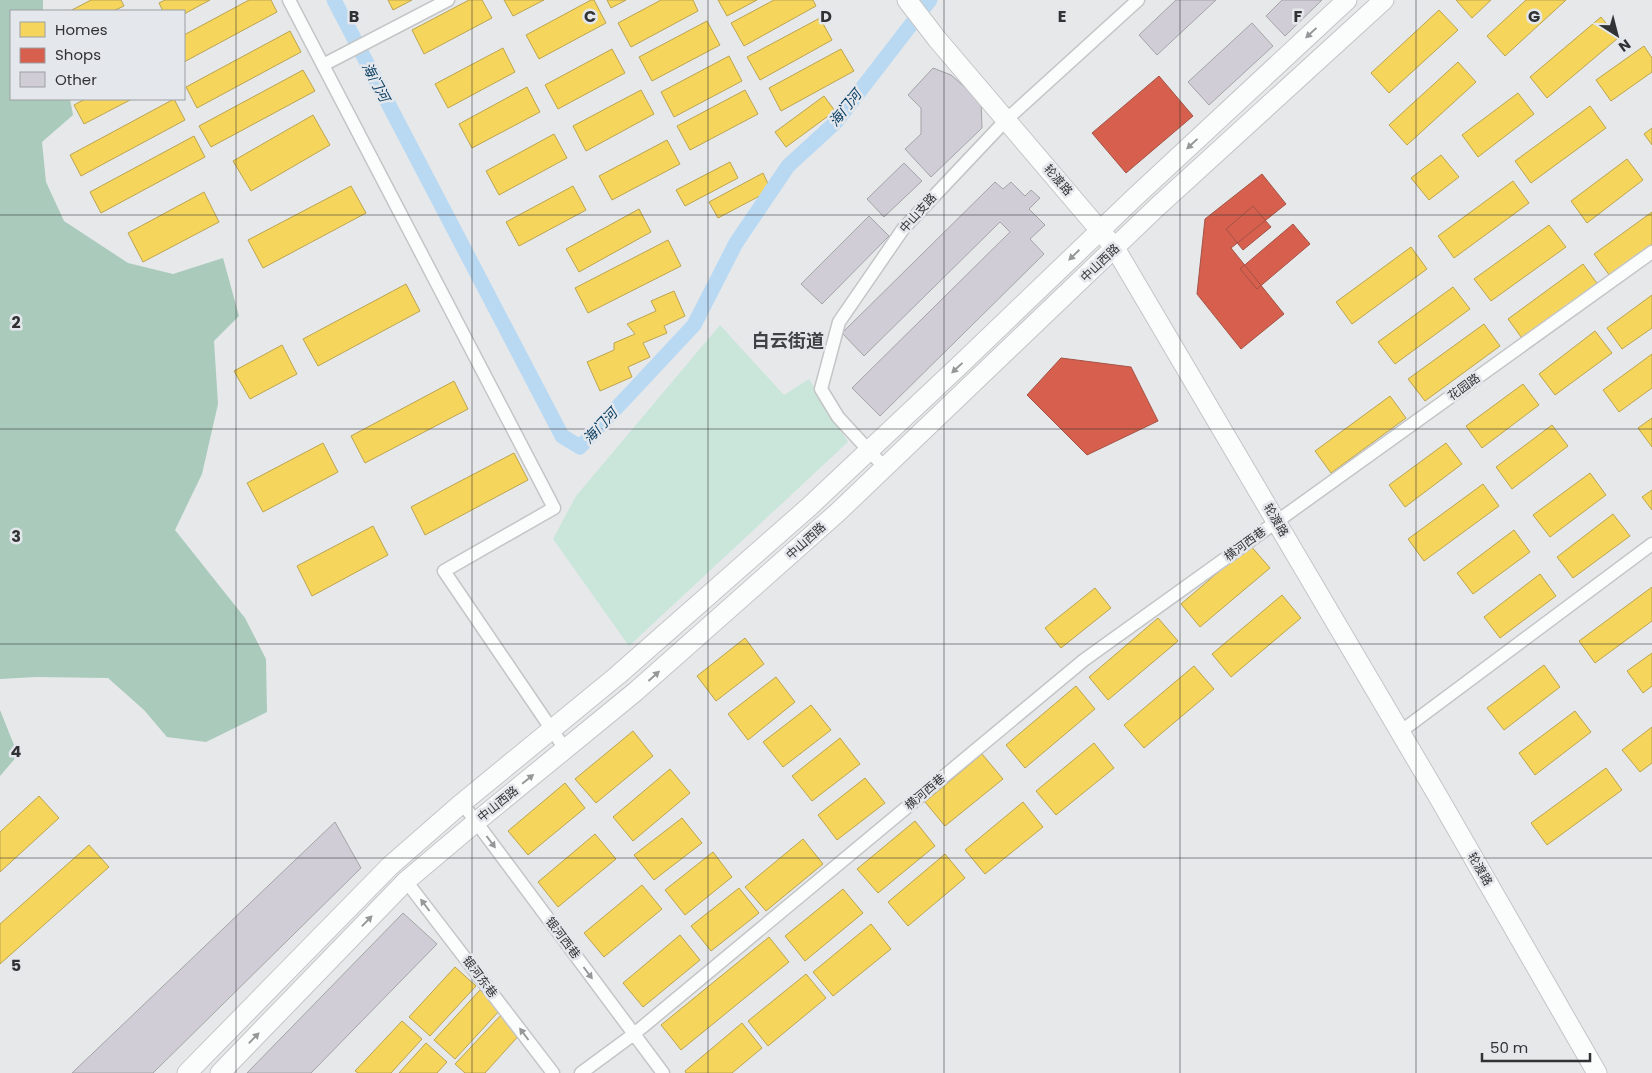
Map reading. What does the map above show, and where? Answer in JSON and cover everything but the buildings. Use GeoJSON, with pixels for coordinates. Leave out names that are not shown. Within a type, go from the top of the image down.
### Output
{"type":"FeatureCollection","features":[{"type":"Feature","properties":{"kind":"main road","name":"轮渡路"},"geometry":{"type":"LineString","coordinates":[[906,0],[1115,248],[1277,521],[1597,1073]]}},
{"type":"Feature","properties":{"kind":"main road","name":"中山西路"},"geometry":{"type":"LineString","coordinates":[[186,1073],[390,866],[462,803],[618,675],[810,506],[1347,0]]}},
{"type":"Feature","properties":{"kind":"main road","name":"中山西路"},"geometry":{"type":"LineString","coordinates":[[220,1073],[406,881],[635,692],[837,513],[1156,208],[1384,0]]}},
{"type":"Feature","properties":{"kind":"street"},"geometry":{"type":"LineString","coordinates":[[288,0],[326,63],[554,508],[444,571],[565,750]]}},
{"type":"Feature","properties":{"kind":"street"},"geometry":{"type":"LineString","coordinates":[[326,63],[448,0]]}},
{"type":"Feature","properties":{"kind":"street","name":"中山支路"},"geometry":{"type":"LineString","coordinates":[[885,468],[838,417],[821,389],[839,322],[903,228],[1006,120],[1138,0]]}},
{"type":"Feature","properties":{"kind":"street","name":"花园路"},"geometry":{"type":"LineString","coordinates":[[1277,521],[1652,252]]}},
{"type":"Feature","properties":{"kind":"street","name":"横河西巷"},"geometry":{"type":"LineString","coordinates":[[581,1073],[634,1034],[1084,660],[1277,521]]}},
{"type":"Feature","properties":{"kind":"street"},"geometry":{"type":"LineString","coordinates":[[1400,732],[1652,544]]}},
{"type":"Feature","properties":{"kind":"street","name":"银河西巷"},"geometry":{"type":"LineString","coordinates":[[462,803],[663,1073]]}},
{"type":"Feature","properties":{"kind":"street","name":"银河东巷"},"geometry":{"type":"LineString","coordinates":[[406,881],[553,1073]]}},
{"type":"Feature","properties":{"kind":"green space"},"geometry":{"type":"Polygon","coordinates":[[[0,0],[43,0],[43,10],[10,10],[10,100],[70,100],[73,115],[42,142],[46,182],[64,221],[128,263],[173,274],[223,258],[239,316],[214,341],[218,404],[202,474],[175,530],[245,618],[266,659],[267,712],[206,742],[167,737],[144,710],[108,678],[36,677],[0,679],[0,0]]]}},
{"type":"Feature","properties":{"kind":"green space"},"geometry":{"type":"Polygon","coordinates":[[[720,325],[784,395],[809,379],[848,442],[629,646],[553,539],[576,496],[720,325]]]}},
{"type":"Feature","properties":{"kind":"green space"},"geometry":{"type":"Polygon","coordinates":[[[0,710],[18,755],[0,776],[0,710]]]}},
{"type":"Feature","properties":{"kind":"waterway","name":"海门河"},"geometry":{"type":"LineString","coordinates":[[334,0],[562,436],[580,447],[694,325],[736,243],[788,166],[836,122],[930,0]]}},
{"type":"Feature","properties":{"kind":"district","name":"白云街道"},"geometry":{"type":"Point","coordinates":[788,341]}}]}
